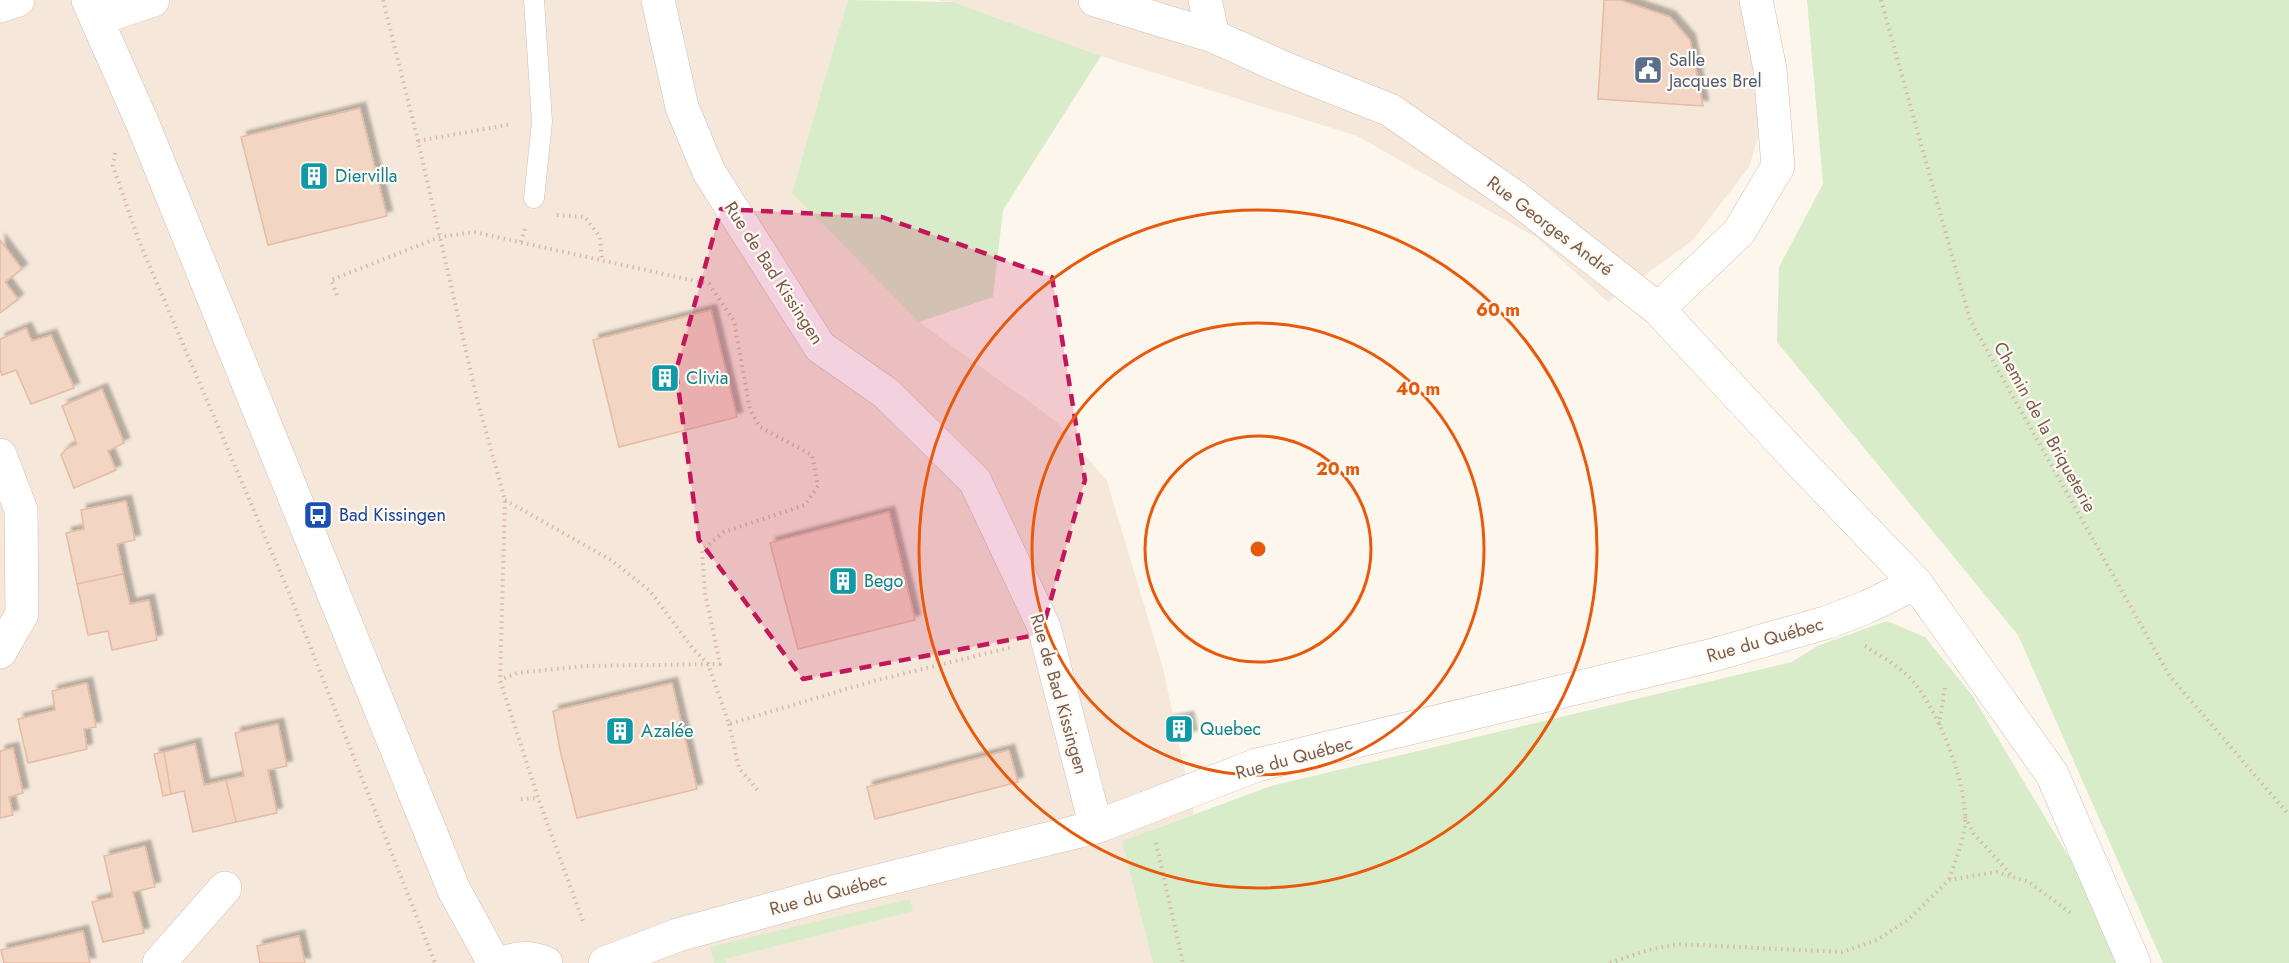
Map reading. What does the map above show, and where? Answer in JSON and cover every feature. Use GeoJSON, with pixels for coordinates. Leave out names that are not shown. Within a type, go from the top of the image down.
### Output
{"type":"FeatureCollection","features":[{"type":"Feature","properties":{"kind":"street"},"geometry":{"type":"LineString","coordinates":[[0,6],[18,0]]}},
{"type":"Feature","properties":{"kind":"street"},"geometry":{"type":"LineString","coordinates":[[153,0],[93,9],[142,123],[454,890],[494,963]]}},
{"type":"Feature","properties":{"kind":"street","name":"Rue de Bad Kissingen"},"geometry":{"type":"LineString","coordinates":[[658,0],[682,107],[709,172],[820,347],[886,393],[975,481],[1047,639],[1096,827]]}},
{"type":"Feature","properties":{"kind":"street","name":"Rue Georges André"},"geometry":{"type":"LineString","coordinates":[[1095,0],[1213,36],[1284,68],[1390,110],[1515,197],[1659,309],[1801,464],[1916,583],[2052,774],[2134,963]]}},
{"type":"Feature","properties":{"kind":"street"},"geometry":{"type":"LineString","coordinates":[[1205,0],[1213,36]]}},
{"type":"Feature","properties":{"kind":"street"},"geometry":{"type":"LineString","coordinates":[[1659,309],[1739,232],[1778,166],[1770,69],[1756,0]]}},
{"type":"Feature","properties":{"kind":"street"},"geometry":{"type":"LineString","coordinates":[[0,455],[21,510],[22,614],[0,652]]}},
{"type":"Feature","properties":{"kind":"street","name":"Rue du Québec"},"geometry":{"type":"LineString","coordinates":[[605,963],[678,935],[838,891],[1096,827],[1257,765],[1713,655],[1828,622],[1867,608],[1916,583]]}},
{"type":"Feature","properties":{"kind":"street"},"geometry":{"type":"LineString","coordinates":[[159,963],[225,888]]}},
{"type":"Feature","properties":{"kind":"street"},"geometry":{"type":"LineString","coordinates":[[504,963],[515,958],[535,959],[546,963]]}},
{"type":"Feature","properties":{"kind":"lane"},"geometry":{"type":"LineString","coordinates":[[534,0],[543,122],[534,198]]}},
{"type":"Feature","properties":{"kind":"path"},"geometry":{"type":"LineString","coordinates":[[383,0],[477,399],[505,500],[500,680],[538,798],[584,924]]}},
{"type":"Feature","properties":{"kind":"path","name":"Chemin de la Briqueterie"},"geometry":{"type":"LineString","coordinates":[[1881,0],[1970,320],[2169,675],[2289,815]]}},
{"type":"Feature","properties":{"kind":"path"},"geometry":{"type":"LineString","coordinates":[[418,141],[521,122],[543,122]]}},
{"type":"Feature","properties":{"kind":"path"},"geometry":{"type":"LineString","coordinates":[[142,123],[117,146],[113,166],[135,230],[287,588],[435,963]]}},
{"type":"Feature","properties":{"kind":"path"},"geometry":{"type":"LineString","coordinates":[[552,214],[585,217],[600,237],[603,260]]}},
{"type":"Feature","properties":{"kind":"path"},"geometry":{"type":"LineString","coordinates":[[521,242],[527,222]]}},
{"type":"Feature","properties":{"kind":"path"},"geometry":{"type":"LineString","coordinates":[[337,295],[331,280],[440,237],[474,232],[709,284],[734,321],[750,410],[760,427],[812,455],[818,486],[805,505],[724,532],[702,550],[705,593],[720,664],[585,666],[517,673],[500,680]]}},
{"type":"Feature","properties":{"kind":"path"},"geometry":{"type":"LineString","coordinates":[[505,500],[611,560],[650,591],[693,649],[708,664],[729,724],[739,768],[760,793]]}},
{"type":"Feature","properties":{"kind":"path"},"geometry":{"type":"LineString","coordinates":[[1610,963],[1648,950],[1677,944],[1842,952],[1877,940],[1909,919],[1949,879],[1965,830],[1962,783],[1947,741],[1923,695],[1907,675],[1828,622]]}},
{"type":"Feature","properties":{"kind":"path"},"geometry":{"type":"LineString","coordinates":[[729,724],[876,680],[1047,639]]}},
{"type":"Feature","properties":{"kind":"path"},"geometry":{"type":"LineString","coordinates":[[521,799],[538,798]]}},
{"type":"Feature","properties":{"kind":"path"},"geometry":{"type":"LineString","coordinates":[[1148,807],[1183,963]]}},
{"type":"Feature","properties":{"kind":"path"},"geometry":{"type":"LineString","coordinates":[[1964,816],[1974,834],[2013,877]]}},
{"type":"Feature","properties":{"kind":"path"},"geometry":{"type":"LineString","coordinates":[[1949,879],[1997,872],[2029,882],[2080,921]]}},
{"type":"Feature","properties":{"kind":"highlighted area"},"geometry":{"type":"Polygon","coordinates":[[[721,209],[882,217],[1052,277],[1085,480],[1041,634],[803,679],[699,540],[676,371],[721,209]]]}},
{"type":"Feature","properties":{"kind":"shaded area"},"geometry":{"type":"Polygon","coordinates":[[[0,0],[848,0],[842,24],[919,322],[1057,422],[1107,481],[1163,668],[1194,814],[1123,841],[1153,963],[0,963],[0,0]]]}},
{"type":"Feature","properties":{"kind":"shaded area"},"geometry":{"type":"Polygon","coordinates":[[[936,0],[1741,0],[1763,122],[1749,167],[1693,240],[1608,302],[1537,238],[1357,136],[1101,56],[953,2],[936,0]]]}},
{"type":"Feature","properties":{"kind":"green space"},"geometry":{"type":"Polygon","coordinates":[[[848,0],[953,2],[1101,56],[1003,210],[993,297],[919,322],[792,193],[848,0]]]}},
{"type":"Feature","properties":{"kind":"green space"},"geometry":{"type":"Polygon","coordinates":[[[1807,0],[2289,0],[2289,963],[2163,963],[2018,635],[1777,342],[1779,267],[1823,184],[1807,0]]]}},
{"type":"Feature","properties":{"kind":"green space"},"geometry":{"type":"Polygon","coordinates":[[[1887,621],[1925,637],[1972,695],[2097,904],[2128,963],[1153,963],[1122,841],[1271,786],[1792,662],[1817,646],[1887,621]]]}},
{"type":"Feature","properties":{"kind":"green space"},"geometry":{"type":"Polygon","coordinates":[[[910,899],[913,911],[725,959],[726,963],[714,963],[710,947],[910,899]]]}},
{"type":"Feature","properties":{"kind":"building","name":"Salle Jacques Brel"},"geometry":{"type":"Polygon","coordinates":[[[1604,0],[1620,0],[1670,17],[1690,40],[1703,106],[1598,99],[1604,0]]]}},
{"type":"Feature","properties":{"kind":"building","name":"Diervilla"},"geometry":{"type":"Polygon","coordinates":[[[360,108],[387,216],[268,245],[241,137],[360,108]]]}},
{"type":"Feature","properties":{"kind":"building"},"geometry":{"type":"Polygon","coordinates":[[[0,240],[22,269],[5,282],[18,299],[0,313],[0,240]]]}},
{"type":"Feature","properties":{"kind":"building","name":"Clivia"},"geometry":{"type":"Polygon","coordinates":[[[711,310],[737,417],[619,447],[593,340],[711,310]]]}},
{"type":"Feature","properties":{"kind":"building"},"geometry":{"type":"Polygon","coordinates":[[[26,328],[32,341],[51,335],[74,388],[31,404],[16,370],[2,375],[0,339],[26,328]]]}},
{"type":"Feature","properties":{"kind":"building"},"geometry":{"type":"Polygon","coordinates":[[[102,389],[124,443],[108,451],[116,470],[74,488],[61,455],[66,449],[77,444],[62,406],[102,389]]]}},
{"type":"Feature","properties":{"kind":"building"},"geometry":{"type":"Polygon","coordinates":[[[126,501],[135,540],[117,544],[123,574],[77,584],[66,533],[84,529],[81,510],[126,501]]]}},
{"type":"Feature","properties":{"kind":"building","name":"Bego"},"geometry":{"type":"Polygon","coordinates":[[[889,512],[915,620],[798,649],[770,543],[889,512]]]}},
{"type":"Feature","properties":{"kind":"building"},"geometry":{"type":"Polygon","coordinates":[[[123,574],[130,604],[149,600],[157,640],[112,650],[108,631],[88,635],[77,584],[123,574]]]}},
{"type":"Feature","properties":{"kind":"building"},"geometry":{"type":"Polygon","coordinates":[[[87,683],[96,727],[84,729],[87,749],[28,763],[18,719],[55,710],[52,691],[87,683]]]}},
{"type":"Feature","properties":{"kind":"building","name":"Azalée"},"geometry":{"type":"Polygon","coordinates":[[[672,683],[697,789],[577,818],[553,711],[672,683]]]}},
{"type":"Feature","properties":{"kind":"building","name":"Quebec"},"geometry":{"type":"Polygon","coordinates":[[[1188,717],[1192,736],[1171,740],[1167,721],[1188,717]]]}},
{"type":"Feature","properties":{"kind":"building"},"geometry":{"type":"Polygon","coordinates":[[[278,724],[287,766],[268,770],[277,813],[236,822],[226,780],[244,776],[235,733],[278,724]]]}},
{"type":"Feature","properties":{"kind":"building"},"geometry":{"type":"Polygon","coordinates":[[[195,744],[204,785],[226,780],[236,822],[193,832],[184,791],[171,794],[164,752],[195,744]]]}},
{"type":"Feature","properties":{"kind":"building"},"geometry":{"type":"Polygon","coordinates":[[[13,748],[23,793],[9,797],[13,815],[0,818],[0,751],[13,748]]]}},
{"type":"Feature","properties":{"kind":"building"},"geometry":{"type":"Polygon","coordinates":[[[1009,750],[1018,782],[875,819],[867,787],[1009,750]]]}},
{"type":"Feature","properties":{"kind":"building"},"geometry":{"type":"Polygon","coordinates":[[[164,752],[171,794],[163,796],[154,754],[164,752]]]}},
{"type":"Feature","properties":{"kind":"building"},"geometry":{"type":"Polygon","coordinates":[[[145,846],[155,887],[133,892],[144,933],[103,942],[92,902],[113,897],[104,856],[145,846]]]}},
{"type":"Feature","properties":{"kind":"building"},"geometry":{"type":"Polygon","coordinates":[[[83,931],[90,963],[4,963],[1,950],[83,931]]]}},
{"type":"Feature","properties":{"kind":"building"},"geometry":{"type":"Polygon","coordinates":[[[299,936],[305,963],[260,963],[257,946],[299,936]]]}},
{"type":"Feature","properties":{"kind":"place","name":"Salle Jacques Brel"},"geometry":{"type":"Point","coordinates":[1648,70]}},
{"type":"Feature","properties":{"kind":"place","name":"Diervilla"},"geometry":{"type":"Point","coordinates":[314,176]}},
{"type":"Feature","properties":{"kind":"place","name":"Clivia"},"geometry":{"type":"Point","coordinates":[665,378]}},
{"type":"Feature","properties":{"kind":"place","name":"Bad Kissingen"},"geometry":{"type":"Point","coordinates":[318,515]}},
{"type":"Feature","properties":{"kind":"place","name":"Bego"},"geometry":{"type":"Point","coordinates":[843,581]}},
{"type":"Feature","properties":{"kind":"place","name":"Quebec"},"geometry":{"type":"Point","coordinates":[1179,729]}},
{"type":"Feature","properties":{"kind":"place","name":"Azalée"},"geometry":{"type":"Point","coordinates":[620,731]}}]}
